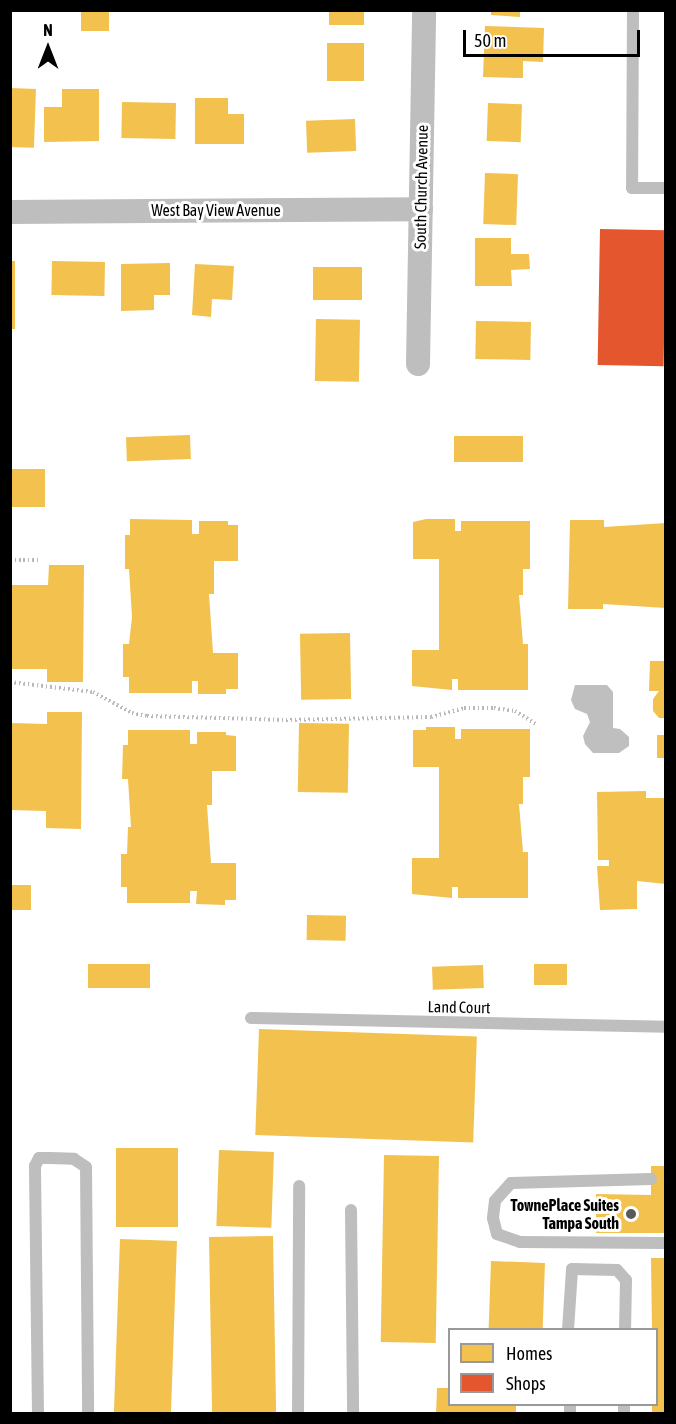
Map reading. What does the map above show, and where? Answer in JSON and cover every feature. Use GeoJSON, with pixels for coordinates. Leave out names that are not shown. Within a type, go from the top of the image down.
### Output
{"type":"FeatureCollection","features":[{"type":"Feature","properties":{"kind":"street","name":"South Church Avenue"},"geometry":{"type":"LineString","coordinates":[[418,364],[424,10]]}},
{"type":"Feature","properties":{"kind":"street","name":"West Bay View Avenue"},"geometry":{"type":"LineString","coordinates":[[10,212],[421,209]]}},
{"type":"Feature","properties":{"kind":"lane"},"geometry":{"type":"LineString","coordinates":[[633,10],[632,188],[666,188]]}},
{"type":"Feature","properties":{"kind":"lane","name":"Land Court"},"geometry":{"type":"LineString","coordinates":[[251,1018],[666,1027]]}},
{"type":"Feature","properties":{"kind":"lane"},"geometry":{"type":"LineString","coordinates":[[38,1413],[35,1166],[39,1158],[50,1158],[74,1159],[86,1167],[88,1413]]}},
{"type":"Feature","properties":{"kind":"lane"},"geometry":{"type":"LineString","coordinates":[[651,1179],[580,1178],[511,1183],[495,1201],[497,1234],[520,1242],[666,1243]]}},
{"type":"Feature","properties":{"kind":"lane"},"geometry":{"type":"LineString","coordinates":[[298,1186],[298,1413]]}},
{"type":"Feature","properties":{"kind":"lane"},"geometry":{"type":"LineString","coordinates":[[351,1210],[353,1413]]}},
{"type":"Feature","properties":{"kind":"lane"},"geometry":{"type":"LineString","coordinates":[[568,1328],[572,1269],[617,1270],[626,1280],[625,1328]]}},
{"type":"Feature","properties":{"kind":"path"},"geometry":{"type":"LineString","coordinates":[[10,560],[40,560]]}},
{"type":"Feature","properties":{"kind":"path"},"geometry":{"type":"LineString","coordinates":[[10,682],[93,692],[132,713],[147,716],[286,720],[431,717],[464,708],[494,708],[515,711],[536,724]]}},
{"type":"Feature","properties":{"kind":"shaded area"},"geometry":{"type":"Polygon","coordinates":[[[575,685],[607,685],[613,692],[613,728],[620,729],[629,737],[629,746],[619,753],[593,753],[585,744],[583,736],[590,722],[587,714],[575,709],[571,700],[575,685]]]}},
{"type":"Feature","properties":{"kind":"building: Homes"},"geometry":{"type":"Polygon","coordinates":[[[81,10],[109,10],[109,31],[81,31],[81,10]]]}},
{"type":"Feature","properties":{"kind":"building: Homes"},"geometry":{"type":"Polygon","coordinates":[[[329,10],[364,10],[364,25],[329,25],[329,10]]]}},
{"type":"Feature","properties":{"kind":"building: Homes"},"geometry":{"type":"Polygon","coordinates":[[[491,10],[520,10],[520,17],[491,15],[491,10]]]}},
{"type":"Feature","properties":{"kind":"building: Homes"},"geometry":{"type":"Polygon","coordinates":[[[485,26],[544,28],[543,62],[523,61],[523,78],[483,77],[485,26]]]}},
{"type":"Feature","properties":{"kind":"building: Homes"},"geometry":{"type":"Polygon","coordinates":[[[327,43],[364,43],[364,81],[327,81],[327,43]]]}},
{"type":"Feature","properties":{"kind":"building: Homes"},"geometry":{"type":"Polygon","coordinates":[[[10,88],[36,89],[34,148],[10,147],[10,88]]]}},
{"type":"Feature","properties":{"kind":"building: Homes"},"geometry":{"type":"Polygon","coordinates":[[[62,89],[99,89],[99,141],[44,142],[44,107],[62,107],[62,89]]]}},
{"type":"Feature","properties":{"kind":"building: Homes"},"geometry":{"type":"Polygon","coordinates":[[[195,98],[228,98],[228,114],[244,114],[244,144],[195,144],[195,98]]]}},
{"type":"Feature","properties":{"kind":"building: Homes"},"geometry":{"type":"Polygon","coordinates":[[[122,102],[176,103],[175,139],[121,138],[122,102]]]}},
{"type":"Feature","properties":{"kind":"building: Homes"},"geometry":{"type":"Polygon","coordinates":[[[488,103],[522,104],[521,142],[487,141],[488,103]]]}},
{"type":"Feature","properties":{"kind":"building: Homes"},"geometry":{"type":"Polygon","coordinates":[[[355,119],[356,151],[307,153],[306,121],[355,119]]]}},
{"type":"Feature","properties":{"kind":"building: Homes"},"geometry":{"type":"Polygon","coordinates":[[[485,173],[518,174],[516,225],[483,224],[485,173]]]}},
{"type":"Feature","properties":{"kind":"building: Homes"},"geometry":{"type":"Polygon","coordinates":[[[475,238],[511,238],[511,254],[529,254],[530,269],[511,270],[512,286],[475,286],[475,238]]]}},
{"type":"Feature","properties":{"kind":"building: Homes"},"geometry":{"type":"Polygon","coordinates":[[[10,261],[15,261],[15,329],[10,329],[10,261]]]}},
{"type":"Feature","properties":{"kind":"building: Homes"},"geometry":{"type":"Polygon","coordinates":[[[52,261],[105,262],[104,296],[51,295],[52,261]]]}},
{"type":"Feature","properties":{"kind":"building: Homes"},"geometry":{"type":"Polygon","coordinates":[[[170,263],[170,295],[154,295],[154,310],[121,311],[121,264],[170,263]]]}},
{"type":"Feature","properties":{"kind":"building: Homes"},"geometry":{"type":"Polygon","coordinates":[[[195,264],[234,266],[232,300],[212,299],[211,317],[192,315],[195,264]]]}},
{"type":"Feature","properties":{"kind":"building: Homes"},"geometry":{"type":"Polygon","coordinates":[[[313,267],[362,267],[362,300],[313,300],[313,267]]]}},
{"type":"Feature","properties":{"kind":"building: Homes"},"geometry":{"type":"Polygon","coordinates":[[[316,319],[360,320],[359,382],[315,381],[316,319]]]}},
{"type":"Feature","properties":{"kind":"building: Homes"},"geometry":{"type":"Polygon","coordinates":[[[476,321],[531,322],[530,360],[475,359],[476,321]]]}},
{"type":"Feature","properties":{"kind":"building: Homes"},"geometry":{"type":"Polygon","coordinates":[[[190,435],[191,459],[127,461],[126,437],[190,435]]]}},
{"type":"Feature","properties":{"kind":"building: Homes"},"geometry":{"type":"Polygon","coordinates":[[[454,436],[523,436],[523,462],[454,462],[454,436]]]}},
{"type":"Feature","properties":{"kind":"building: Homes"},"geometry":{"type":"Polygon","coordinates":[[[10,469],[45,469],[45,507],[10,507],[10,469]]]}},
{"type":"Feature","properties":{"kind":"building: Homes"},"geometry":{"type":"Polygon","coordinates":[[[130,519],[192,520],[192,534],[199,534],[199,521],[228,521],[228,525],[238,525],[238,561],[214,561],[214,594],[209,594],[213,653],[238,653],[238,689],[226,689],[226,694],[198,694],[198,681],[192,681],[192,693],[129,693],[129,677],[123,677],[123,644],[129,644],[132,617],[129,569],[125,569],[125,535],[130,535],[130,519]]]}},
{"type":"Feature","properties":{"kind":"building: Homes"},"geometry":{"type":"Polygon","coordinates":[[[426,519],[455,519],[455,531],[461,531],[461,521],[530,521],[530,569],[523,569],[523,595],[519,595],[523,644],[528,644],[528,690],[458,690],[458,679],[452,679],[452,690],[412,686],[412,650],[439,650],[439,559],[413,559],[413,522],[426,519]]]}},
{"type":"Feature","properties":{"kind":"building: Homes"},"geometry":{"type":"Polygon","coordinates":[[[570,520],[604,520],[604,527],[666,523],[666,608],[603,604],[603,609],[568,609],[570,520]]]}},
{"type":"Feature","properties":{"kind":"building: Homes"},"geometry":{"type":"Polygon","coordinates":[[[49,565],[84,565],[83,682],[47,682],[47,669],[11,669],[10,588],[12,585],[48,585],[49,565]]]}},
{"type":"Feature","properties":{"kind":"building: Homes"},"geometry":{"type":"Polygon","coordinates":[[[350,633],[351,699],[301,700],[300,634],[350,633]]]}},
{"type":"Feature","properties":{"kind":"building: Homes"},"geometry":{"type":"Polygon","coordinates":[[[650,661],[666,661],[666,718],[659,718],[653,711],[653,699],[659,691],[649,691],[650,661]]]}},
{"type":"Feature","properties":{"kind":"building: Homes"},"geometry":{"type":"Polygon","coordinates":[[[47,712],[82,712],[81,829],[46,828],[46,811],[10,810],[10,723],[47,724],[47,712]]]}},
{"type":"Feature","properties":{"kind":"building: Homes"},"geometry":{"type":"Polygon","coordinates":[[[299,723],[349,724],[348,793],[298,792],[299,723]]]}},
{"type":"Feature","properties":{"kind":"building: Homes"},"geometry":{"type":"Polygon","coordinates":[[[426,727],[455,727],[455,739],[461,739],[461,729],[530,729],[530,777],[523,777],[523,804],[519,804],[523,852],[528,852],[528,898],[458,898],[458,887],[452,887],[452,898],[412,894],[412,858],[439,858],[439,767],[413,767],[413,730],[426,730],[426,727]]]}},
{"type":"Feature","properties":{"kind":"building: Homes"},"geometry":{"type":"Polygon","coordinates":[[[128,730],[190,730],[190,744],[197,744],[197,732],[226,732],[226,735],[236,736],[236,771],[212,771],[212,805],[207,805],[211,863],[236,863],[236,900],[225,900],[225,905],[196,904],[197,891],[190,891],[190,903],[127,903],[127,887],[121,887],[121,854],[127,854],[128,827],[131,827],[128,779],[122,779],[123,745],[128,745],[128,730]]]}},
{"type":"Feature","properties":{"kind":"building: Homes"},"geometry":{"type":"Polygon","coordinates":[[[657,735],[666,735],[666,758],[657,758],[657,735]]]}},
{"type":"Feature","properties":{"kind":"building: Homes"},"geometry":{"type":"Polygon","coordinates":[[[646,791],[646,798],[666,798],[666,884],[637,881],[637,909],[600,910],[597,866],[609,866],[609,860],[598,860],[597,792],[646,791]]]}},
{"type":"Feature","properties":{"kind":"building: Homes"},"geometry":{"type":"Polygon","coordinates":[[[10,885],[31,885],[31,910],[10,910],[10,885]]]}},
{"type":"Feature","properties":{"kind":"building: Homes"},"geometry":{"type":"Polygon","coordinates":[[[307,915],[346,916],[346,941],[307,940],[307,915]]]}},
{"type":"Feature","properties":{"kind":"building: Homes"},"geometry":{"type":"Polygon","coordinates":[[[88,964],[150,964],[150,988],[88,988],[88,964]]]}},
{"type":"Feature","properties":{"kind":"building: Homes"},"geometry":{"type":"Polygon","coordinates":[[[534,964],[567,964],[567,985],[534,985],[534,964]]]}},
{"type":"Feature","properties":{"kind":"building: Homes"},"geometry":{"type":"Polygon","coordinates":[[[483,965],[484,988],[433,990],[432,967],[483,965]]]}},
{"type":"Feature","properties":{"kind":"building: Homes"},"geometry":{"type":"Polygon","coordinates":[[[259,1029],[477,1037],[473,1143],[255,1135],[259,1029]]]}},
{"type":"Feature","properties":{"kind":"building: Homes"},"geometry":{"type":"Polygon","coordinates":[[[116,1148],[178,1148],[178,1227],[116,1227],[116,1148]]]}},
{"type":"Feature","properties":{"kind":"building: Homes"},"geometry":{"type":"Polygon","coordinates":[[[219,1150],[274,1152],[271,1228],[216,1226],[219,1150]]]}},
{"type":"Feature","properties":{"kind":"building: Homes"},"geometry":{"type":"Polygon","coordinates":[[[384,1155],[439,1156],[436,1343],[381,1342],[384,1155]]]}},
{"type":"Feature","properties":{"kind":"building: Homes","name":"TownePlace Suites Tampa South"},"geometry":{"type":"Polygon","coordinates":[[[651,1166],[666,1166],[666,1233],[596,1233],[596,1194],[651,1195],[651,1166]]]}},
{"type":"Feature","properties":{"kind":"building: Homes"},"geometry":{"type":"Polygon","coordinates":[[[273,1236],[276,1414],[212,1414],[209,1237],[273,1236]]]}},
{"type":"Feature","properties":{"kind":"building: Homes"},"geometry":{"type":"Polygon","coordinates":[[[120,1239],[177,1241],[171,1414],[114,1414],[120,1239]]]}},
{"type":"Feature","properties":{"kind":"building: Homes"},"geometry":{"type":"Polygon","coordinates":[[[651,1258],[666,1258],[666,1414],[652,1414],[652,1406],[658,1406],[658,1328],[652,1328],[651,1258]]]}},
{"type":"Feature","properties":{"kind":"building: Homes"},"geometry":{"type":"Polygon","coordinates":[[[491,1261],[545,1263],[543,1328],[489,1328],[491,1261]]]}},
{"type":"Feature","properties":{"kind":"building: Homes"},"geometry":{"type":"Polygon","coordinates":[[[437,1388],[448,1388],[448,1406],[516,1406],[516,1414],[436,1414],[437,1388]]]}},
{"type":"Feature","properties":{"kind":"building: Shops"},"geometry":{"type":"Polygon","coordinates":[[[600,229],[666,230],[664,366],[598,365],[600,229]]]}},
{"type":"Feature","properties":{"kind":"place","name":"TownePlace Suites Tampa South"},"geometry":{"type":"Point","coordinates":[631,1214]}}]}
